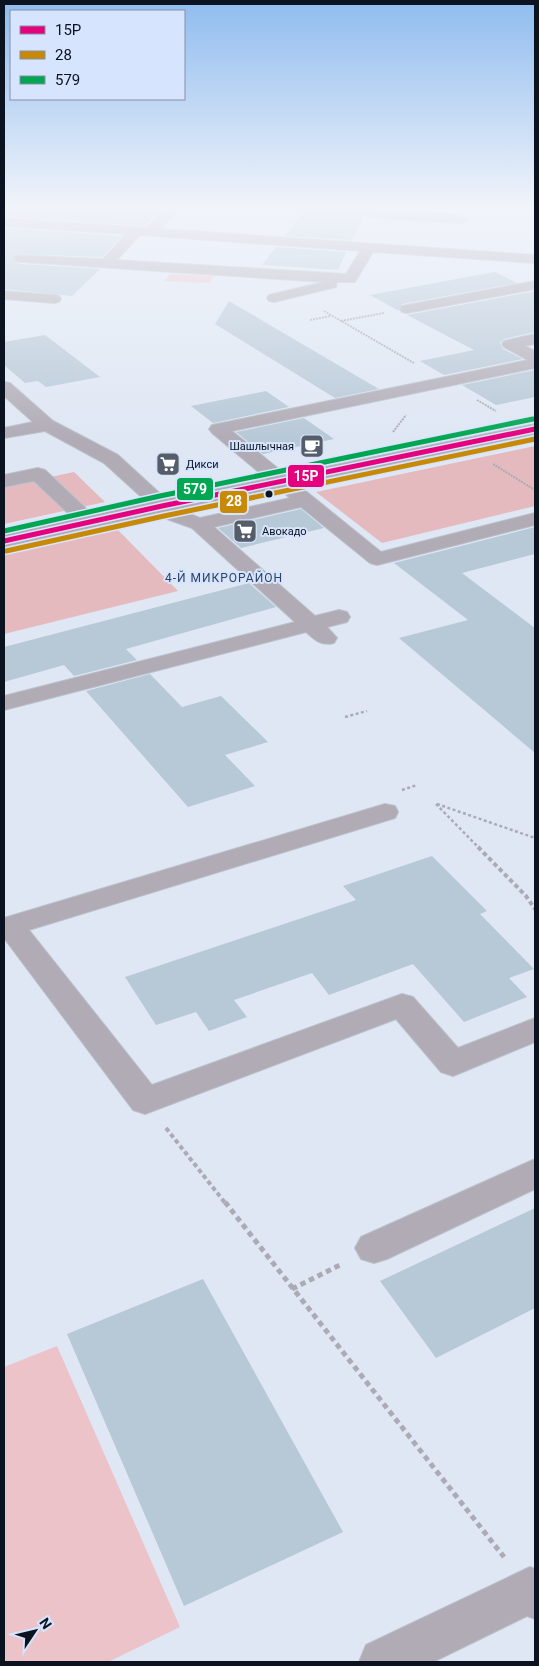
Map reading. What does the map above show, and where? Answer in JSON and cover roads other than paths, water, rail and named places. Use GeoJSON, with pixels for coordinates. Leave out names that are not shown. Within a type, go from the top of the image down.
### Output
{"type":"FeatureCollection","features":[{"type":"Feature","properties":{"kind":"street"},"geometry":{"type":"LineString","coordinates":[[274,298],[295,295],[327,286]]}},
{"type":"Feature","properties":{"kind":"street"},"geometry":{"type":"LineString","coordinates":[[407,309],[531,286]]}},
{"type":"Feature","properties":{"kind":"street"},"geometry":{"type":"LineString","coordinates":[[4,295],[54,299]]}},
{"type":"Feature","properties":{"kind":"street"},"geometry":{"type":"LineString","coordinates":[[535,339],[510,344],[535,357]]}},
{"type":"Feature","properties":{"kind":"street"},"geometry":{"type":"LineString","coordinates":[[535,363],[218,429],[377,559],[535,519]]}},
{"type":"Feature","properties":{"kind":"street"},"geometry":{"type":"LineString","coordinates":[[8,395],[47,425],[111,459],[171,514],[199,524],[319,632]]}},
{"type":"Feature","properties":{"kind":"street"},"geometry":{"type":"LineString","coordinates":[[4,433],[47,425]]}},
{"type":"Feature","properties":{"kind":"street"},"geometry":{"type":"LineString","coordinates":[[4,520],[11,540],[162,506],[535,429]]}},
{"type":"Feature","properties":{"kind":"street"},"geometry":{"type":"LineString","coordinates":[[4,481],[38,474],[88,522]]}},
{"type":"Feature","properties":{"kind":"street"},"geometry":{"type":"LineString","coordinates":[[199,524],[305,500]]}},
{"type":"Feature","properties":{"kind":"street"},"geometry":{"type":"LineString","coordinates":[[258,652],[319,632],[339,617]]}},
{"type":"Feature","properties":{"kind":"street"},"geometry":{"type":"LineString","coordinates":[[4,703],[319,632]]}},
{"type":"Feature","properties":{"kind":"street"},"geometry":{"type":"LineString","coordinates":[[385,812],[7,927],[145,1101],[402,1005],[453,1064],[535,1029]]}},
{"type":"Feature","properties":{"kind":"street"},"geometry":{"type":"LineString","coordinates":[[374,1248],[535,1174]]}},
{"type":"Feature","properties":{"kind":"street"},"geometry":{"type":"LineString","coordinates":[[383,1662],[533,1593]]}},
{"type":"Feature","properties":{"kind":"place","name":"Шашлычная"},"geometry":{"type":"Point","coordinates":[312,446]}},
{"type":"Feature","properties":{"kind":"place","name":"Дикси"},"geometry":{"type":"Point","coordinates":[168,464]}},
{"type":"Feature","properties":{"kind":"place","name":"Авокадо"},"geometry":{"type":"Point","coordinates":[245,531]}},
{"type":"Feature","properties":{"kind":"district","name":"4-Й МИКРОРАЙОН"},"geometry":{"type":"Point","coordinates":[224,578]}}]}
